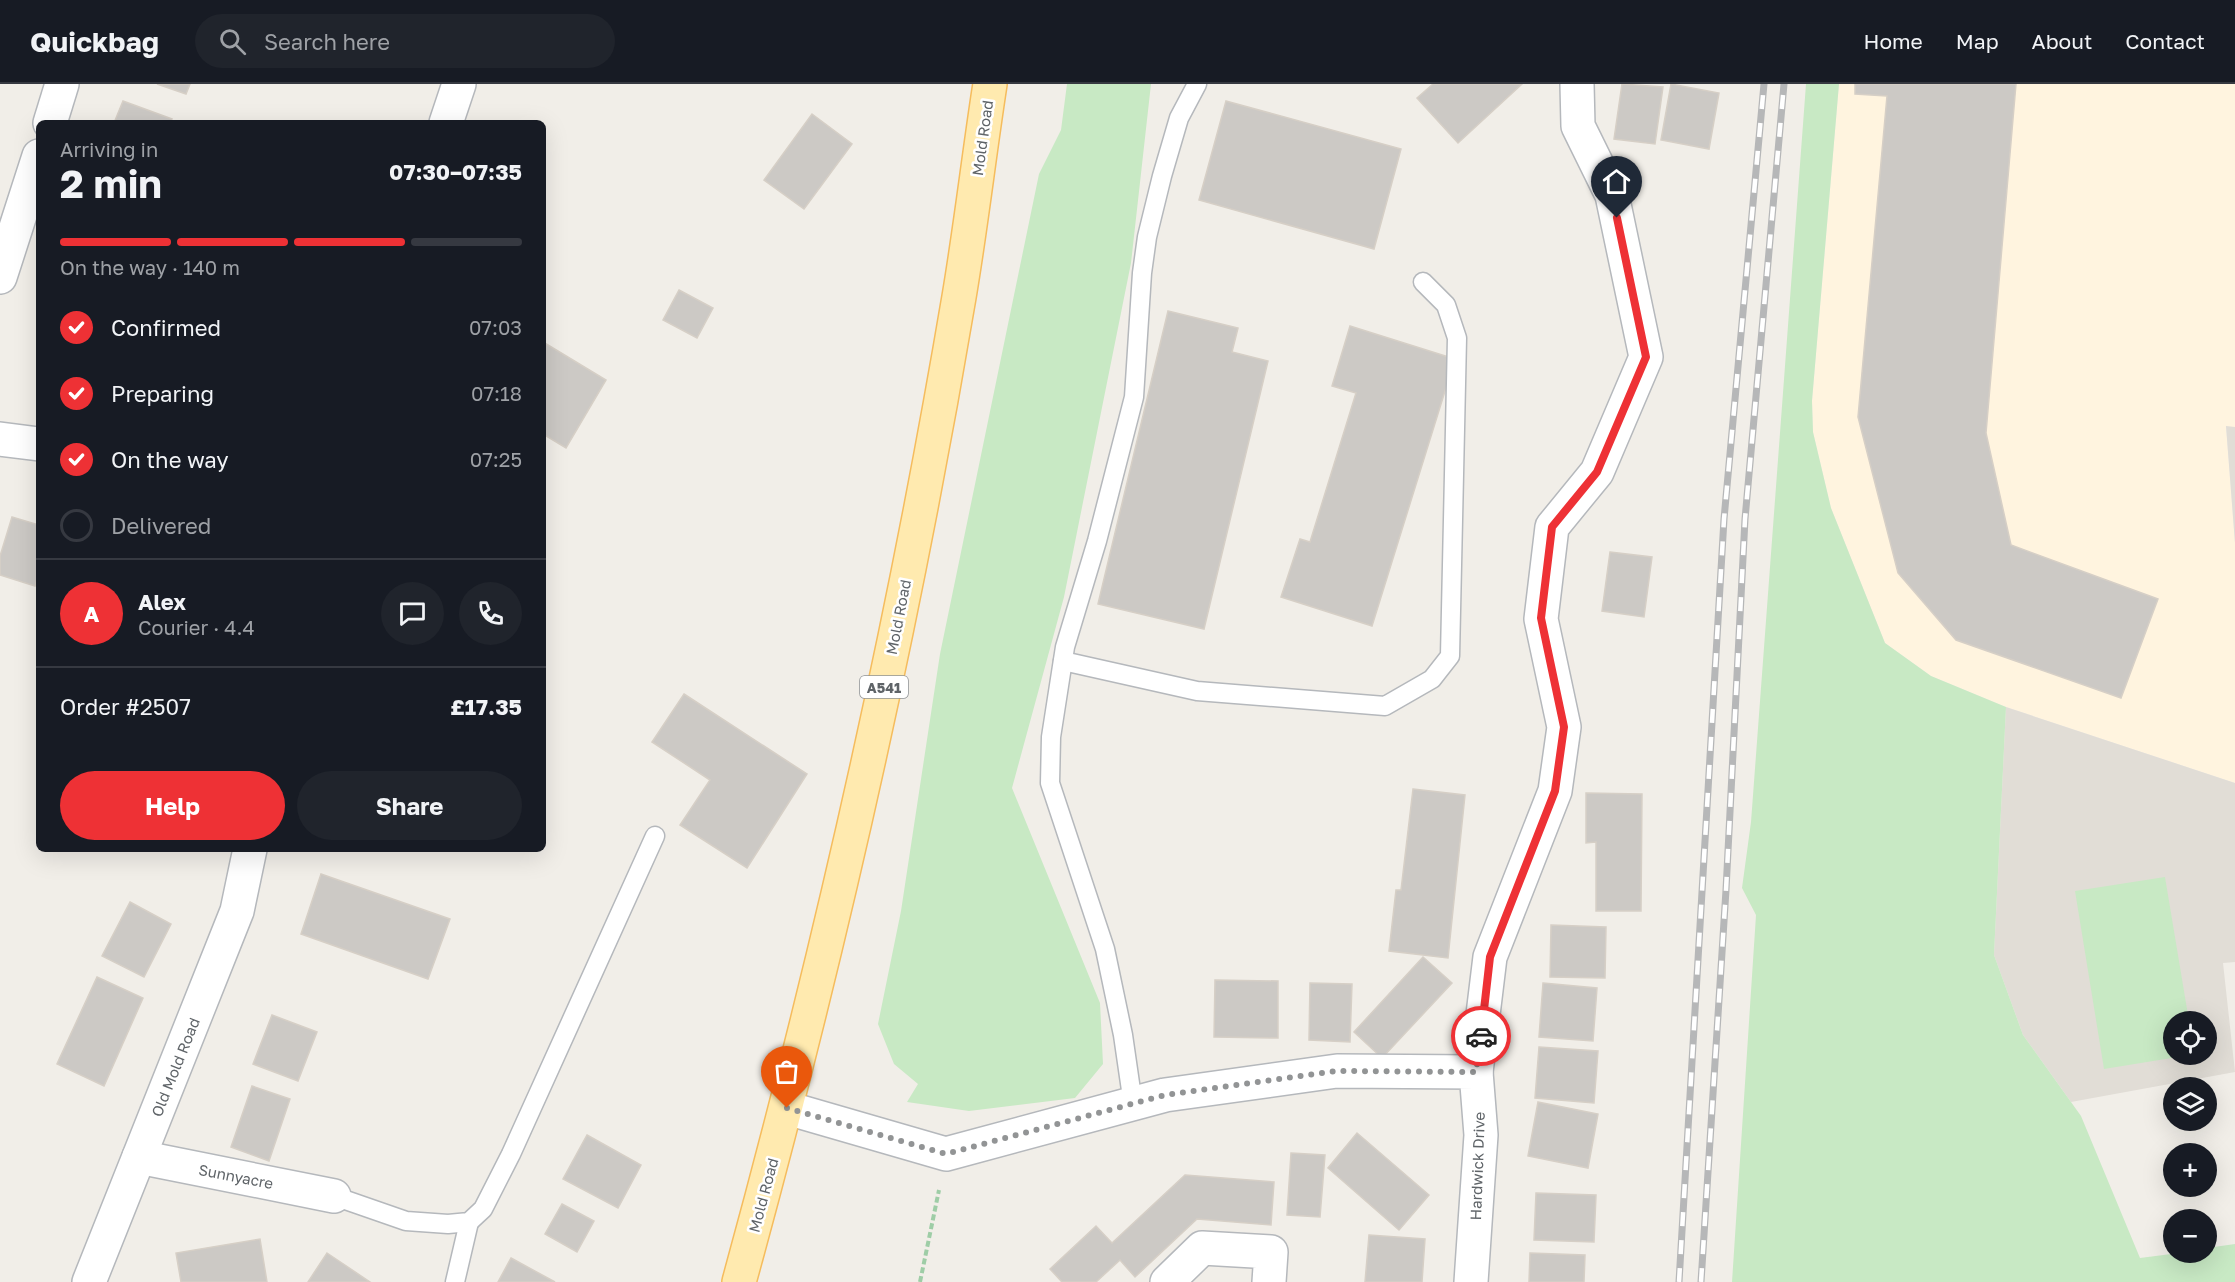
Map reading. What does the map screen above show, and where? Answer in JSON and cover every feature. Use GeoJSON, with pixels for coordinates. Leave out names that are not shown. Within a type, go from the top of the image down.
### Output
{"type":"FeatureCollection","features":[{"type":"Feature","properties":{"kind":"main road","name":"Mold Road"},"geometry":{"type":"LineString","coordinates":[[739,1282],[787,1108],[900,610],[959,297],[990,84]]}},
{"type":"Feature","properties":{"kind":"street"},"geometry":{"type":"LineString","coordinates":[[51,120],[62,84]]}},
{"type":"Feature","properties":{"kind":"street"},"geometry":{"type":"LineString","coordinates":[[447,120],[459,84]]}},
{"type":"Feature","properties":{"kind":"street","name":"Hardwick Drive"},"geometry":{"type":"LineString","coordinates":[[1471,1282],[1481,1134],[1476,1072],[1490,957],[1555,791],[1564,727],[1541,618],[1552,527],[1597,472],[1646,357],[1612,195],[1578,126],[1577,84]]}},
{"type":"Feature","properties":{"kind":"street"},"geometry":{"type":"LineString","coordinates":[[0,277],[36,165]]}},
{"type":"Feature","properties":{"kind":"street"},"geometry":{"type":"LineString","coordinates":[[0,439],[36,444]]}},
{"type":"Feature","properties":{"kind":"street","name":"Old Mold Road"},"geometry":{"type":"LineString","coordinates":[[89,1282],[237,911],[249,852]]}},
{"type":"Feature","properties":{"kind":"street"},"geometry":{"type":"LineString","coordinates":[[787,1108],[946,1154],[1165,1095],[1337,1071],[1476,1072]]}},
{"type":"Feature","properties":{"kind":"street","name":"Sunnyacre"},"geometry":{"type":"LineString","coordinates":[[139,1157],[334,1196]]}},
{"type":"Feature","properties":{"kind":"street"},"geometry":{"type":"LineString","coordinates":[[1167,1282],[1202,1248],[1271,1252],[1269,1282]]}},
{"type":"Feature","properties":{"kind":"lane"},"geometry":{"type":"LineString","coordinates":[[1132,1104],[1123,1035],[1105,949],[1050,783],[1051,737],[1063,661],[1134,397],[1142,273],[1159,186],[1179,118],[1197,84]]}},
{"type":"Feature","properties":{"kind":"lane"},"geometry":{"type":"LineString","coordinates":[[1063,661],[1197,691],[1385,706],[1432,680],[1450,656],[1457,338],[1446,305],[1423,282]]}},
{"type":"Feature","properties":{"kind":"lane"},"geometry":{"type":"LineString","coordinates":[[455,1282],[469,1222],[483,1209],[511,1154],[655,836]]}},
{"type":"Feature","properties":{"kind":"lane"},"geometry":{"type":"LineString","coordinates":[[334,1196],[406,1221],[448,1224],[469,1222]]}},
{"type":"Feature","properties":{"kind":"path"},"geometry":{"type":"LineString","coordinates":[[920,1282],[946,1154]]}},
{"type":"Feature","properties":{"kind":"shaded area"},"geometry":{"type":"Polygon","coordinates":[[[1839,84],[2235,84],[2235,427],[2226,427],[2235,543],[2235,783],[2006,707],[1931,676],[1885,643],[1831,508],[1813,432],[1812,401],[1839,84]]]}},
{"type":"Feature","properties":{"kind":"shaded area"},"geometry":{"type":"Polygon","coordinates":[[[2226,426],[2235,427],[2235,543],[2226,426]]]}},
{"type":"Feature","properties":{"kind":"shaded area"},"geometry":{"type":"Polygon","coordinates":[[[2006,707],[2235,783],[2235,962],[2223,963],[2235,1072],[2208,1077],[2163,1077],[2163,1085],[2071,1102],[2023,1035],[1994,955],[2006,707]]]}},
{"type":"Feature","properties":{"kind":"green space"},"geometry":{"type":"Polygon","coordinates":[[[1067,84],[1151,84],[1131,263],[1064,597],[1012,788],[1100,1003],[1103,1064],[1075,1098],[969,1111],[907,1102],[918,1084],[894,1064],[878,1024],[901,911],[940,654],[1039,174],[1061,130],[1067,84]]]}},
{"type":"Feature","properties":{"kind":"green space"},"geometry":{"type":"Polygon","coordinates":[[[1806,84],[1839,84],[1812,401],[1813,432],[1831,508],[1885,643],[1931,676],[2006,707],[1994,955],[2023,1035],[2081,1116],[2140,1258],[2163,1255],[2163,1263],[2217,1263],[2217,1247],[2235,1244],[2235,1282],[1732,1282],[1756,915],[1742,888],[1751,822],[1806,84]]]}},
{"type":"Feature","properties":{"kind":"green space"},"geometry":{"type":"Polygon","coordinates":[[[2165,877],[2187,1011],[2163,1011],[2163,1059],[2104,1069],[2075,891],[2165,877]]]}},
{"type":"Feature","properties":{"kind":"building"},"geometry":{"type":"Polygon","coordinates":[[[157,84],[190,84],[186,94],[157,84]]]}},
{"type":"Feature","properties":{"kind":"building"},"geometry":{"type":"Polygon","coordinates":[[[1433,84],[1522,84],[1458,143],[1417,98],[1433,84]]]}},
{"type":"Feature","properties":{"kind":"building"},"geometry":{"type":"Polygon","coordinates":[[[1622,84],[1663,87],[1655,144],[1614,139],[1622,84]]]}},
{"type":"Feature","properties":{"kind":"building"},"geometry":{"type":"Polygon","coordinates":[[[1671,84],[1719,93],[1709,149],[1661,140],[1671,84]]]}},
{"type":"Feature","properties":{"kind":"building"},"geometry":{"type":"Polygon","coordinates":[[[1855,84],[2016,84],[1986,433],[2011,545],[2158,599],[2121,698],[1956,640],[1898,573],[1858,417],[1887,96],[1855,94],[1855,84]]]}},
{"type":"Feature","properties":{"kind":"building"},"geometry":{"type":"Polygon","coordinates":[[[123,101],[172,119],[172,120],[115,120],[123,101]]]}},
{"type":"Feature","properties":{"kind":"building"},"geometry":{"type":"Polygon","coordinates":[[[1226,101],[1401,149],[1374,249],[1199,200],[1226,101]]]}},
{"type":"Feature","properties":{"kind":"building"},"geometry":{"type":"Polygon","coordinates":[[[812,114],[852,144],[804,209],[764,180],[812,114]]]}},
{"type":"Feature","properties":{"kind":"building"},"geometry":{"type":"Polygon","coordinates":[[[679,290],[713,308],[697,338],[663,320],[679,290]]]}},
{"type":"Feature","properties":{"kind":"building"},"geometry":{"type":"Polygon","coordinates":[[[1168,311],[1238,328],[1232,352],[1268,361],[1204,629],[1098,604],[1168,311]]]}},
{"type":"Feature","properties":{"kind":"building"},"geometry":{"type":"Polygon","coordinates":[[[1350,326],[1455,359],[1372,626],[1281,597],[1300,539],[1310,542],[1356,393],[1332,386],[1350,326]]]}},
{"type":"Feature","properties":{"kind":"building"},"geometry":{"type":"Polygon","coordinates":[[[546,344],[606,380],[566,448],[546,436],[546,344]]]}},
{"type":"Feature","properties":{"kind":"building"},"geometry":{"type":"Polygon","coordinates":[[[12,517],[36,524],[35,586],[0,575],[0,556],[12,517]]]}},
{"type":"Feature","properties":{"kind":"building"},"geometry":{"type":"Polygon","coordinates":[[[1610,552],[1652,557],[1644,617],[1602,611],[1610,552]]]}},
{"type":"Feature","properties":{"kind":"building"},"geometry":{"type":"Polygon","coordinates":[[[684,694],[807,774],[747,868],[680,825],[710,780],[652,742],[684,694]]]}},
{"type":"Feature","properties":{"kind":"building"},"geometry":{"type":"Polygon","coordinates":[[[1413,789],[1465,795],[1448,958],[1389,951],[1396,890],[1401,890],[1413,789]]]}},
{"type":"Feature","properties":{"kind":"building"},"geometry":{"type":"Polygon","coordinates":[[[1586,793],[1642,794],[1641,911],[1596,911],[1596,842],[1586,843],[1586,793]]]}},
{"type":"Feature","properties":{"kind":"building"},"geometry":{"type":"Polygon","coordinates":[[[321,874],[450,919],[428,979],[301,934],[321,874]]]}},
{"type":"Feature","properties":{"kind":"building"},"geometry":{"type":"Polygon","coordinates":[[[130,902],[171,924],[144,977],[102,956],[130,902]]]}},
{"type":"Feature","properties":{"kind":"building"},"geometry":{"type":"Polygon","coordinates":[[[1551,925],[1606,927],[1605,978],[1550,977],[1551,925]]]}},
{"type":"Feature","properties":{"kind":"building"},"geometry":{"type":"Polygon","coordinates":[[[1423,957],[1452,983],[1382,1058],[1354,1032],[1423,957]]]}},
{"type":"Feature","properties":{"kind":"building"},"geometry":{"type":"Polygon","coordinates":[[[97,977],[143,998],[104,1086],[57,1064],[97,977]]]}},
{"type":"Feature","properties":{"kind":"building"},"geometry":{"type":"Polygon","coordinates":[[[1215,980],[1278,981],[1278,1038],[1214,1037],[1215,980]]]}},
{"type":"Feature","properties":{"kind":"building"},"geometry":{"type":"Polygon","coordinates":[[[1310,983],[1352,984],[1350,1042],[1309,1040],[1310,983]]]}},
{"type":"Feature","properties":{"kind":"building"},"geometry":{"type":"Polygon","coordinates":[[[1543,983],[1597,988],[1593,1041],[1539,1037],[1543,983]]]}},
{"type":"Feature","properties":{"kind":"building"},"geometry":{"type":"Polygon","coordinates":[[[272,1015],[317,1032],[298,1081],[253,1064],[272,1015]]]}},
{"type":"Feature","properties":{"kind":"building"},"geometry":{"type":"Polygon","coordinates":[[[1539,1047],[1598,1051],[1594,1103],[1535,1098],[1539,1047]]]}},
{"type":"Feature","properties":{"kind":"building"},"geometry":{"type":"Polygon","coordinates":[[[252,1086],[290,1099],[269,1161],[231,1147],[252,1086]]]}},
{"type":"Feature","properties":{"kind":"building"},"geometry":{"type":"Polygon","coordinates":[[[1538,1102],[1598,1114],[1588,1168],[1528,1156],[1538,1102]]]}},
{"type":"Feature","properties":{"kind":"building"},"geometry":{"type":"Polygon","coordinates":[[[1357,1133],[1429,1195],[1399,1230],[1328,1168],[1357,1133]]]}},
{"type":"Feature","properties":{"kind":"building"},"geometry":{"type":"Polygon","coordinates":[[[587,1135],[641,1165],[618,1208],[563,1179],[587,1135]]]}},
{"type":"Feature","properties":{"kind":"building"},"geometry":{"type":"Polygon","coordinates":[[[1291,1153],[1325,1155],[1320,1217],[1287,1215],[1291,1153]]]}},
{"type":"Feature","properties":{"kind":"building"},"geometry":{"type":"Polygon","coordinates":[[[1185,1175],[1274,1182],[1271,1225],[1197,1219],[1135,1277],[1120,1260],[1096,1282],[1062,1282],[1050,1269],[1096,1226],[1112,1243],[1185,1175]]]}},
{"type":"Feature","properties":{"kind":"building"},"geometry":{"type":"Polygon","coordinates":[[[1536,1193],[1596,1195],[1594,1242],[1534,1240],[1536,1193]]]}},
{"type":"Feature","properties":{"kind":"building"},"geometry":{"type":"Polygon","coordinates":[[[562,1204],[594,1221],[577,1252],[545,1234],[562,1204]]]}},
{"type":"Feature","properties":{"kind":"building"},"geometry":{"type":"Polygon","coordinates":[[[1369,1235],[1425,1239],[1422,1282],[1365,1282],[1369,1235]]]}},
{"type":"Feature","properties":{"kind":"building"},"geometry":{"type":"Polygon","coordinates":[[[260,1239],[267,1282],[181,1282],[176,1253],[260,1239]]]}},
{"type":"Feature","properties":{"kind":"building"},"geometry":{"type":"Polygon","coordinates":[[[327,1253],[370,1282],[308,1282],[327,1253]]]}},
{"type":"Feature","properties":{"kind":"building"},"geometry":{"type":"Polygon","coordinates":[[[1530,1253],[1585,1255],[1584,1282],[1529,1282],[1530,1253]]]}},
{"type":"Feature","properties":{"kind":"building"},"geometry":{"type":"Polygon","coordinates":[[[511,1258],[555,1282],[498,1282],[511,1258]]]}},
{"type":"Feature","properties":{"kind":"railway"},"geometry":{"type":"LineString","coordinates":[[1679,1282],[1724,519],[1764,84]]}},
{"type":"Feature","properties":{"kind":"railway"},"geometry":{"type":"LineString","coordinates":[[1701,1282],[1726,890],[1745,519],[1784,84]]}},
{"type":"Feature","properties":{"kind":"way so far"},"geometry":{"type":"LineString","coordinates":[[787,1108],[946,1154],[1165,1095],[1337,1071],[1476,1072],[1481,1036]]}},
{"type":"Feature","properties":{"kind":"route"},"geometry":{"type":"LineString","coordinates":[[1481,1036],[1490,957],[1555,791],[1564,727],[1541,618],[1552,527],[1597,472],[1646,357],[1617,218]]}}]}
